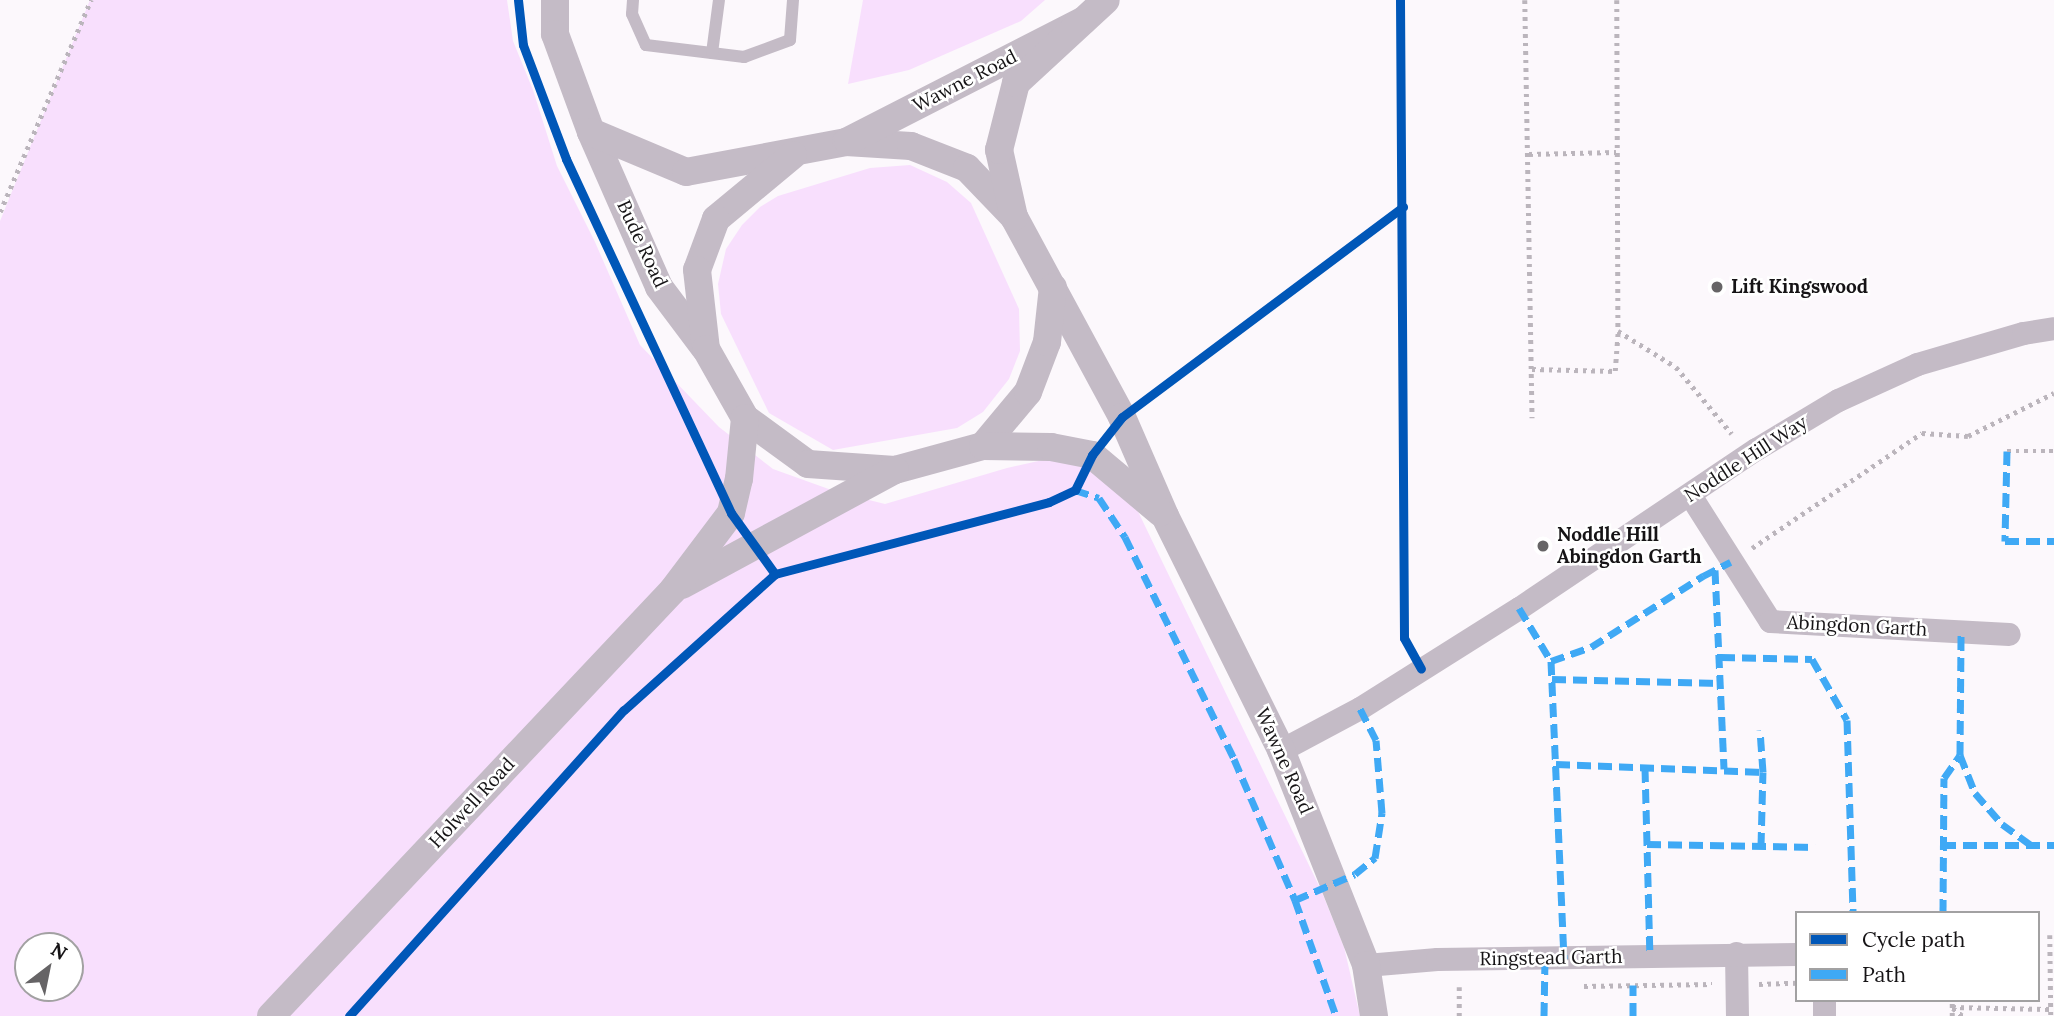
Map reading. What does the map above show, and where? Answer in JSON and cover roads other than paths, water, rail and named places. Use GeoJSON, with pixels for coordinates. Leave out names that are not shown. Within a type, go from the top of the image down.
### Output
{"type":"FeatureCollection","features":[{"type":"Feature","properties":{"kind":"street","name":"Bude Road"},"geometry":{"type":"LineString","coordinates":[[555,0],[555,34],[591,132],[659,287],[706,349],[745,418]]}},
{"type":"Feature","properties":{"kind":"street","name":"Wawne Road"},"geometry":{"type":"LineString","coordinates":[[1106,0],[1016,83],[999,150],[1014,217],[1122,417],[1165,516],[1281,750],[1366,965],[1374,1016]]}},
{"type":"Feature","properties":{"kind":"street","name":"Wawne Road"},"geometry":{"type":"LineString","coordinates":[[846,142],[1083,21]]}},
{"type":"Feature","properties":{"kind":"street"},"geometry":{"type":"LineString","coordinates":[[591,132],[686,172],[794,154],[846,142],[911,146],[967,169],[1014,217]]}},
{"type":"Feature","properties":{"kind":"street"},"geometry":{"type":"LineString","coordinates":[[706,349],[697,270],[716,219],[794,154]]}},
{"type":"Feature","properties":{"kind":"street"},"geometry":{"type":"LineString","coordinates":[[983,446],[1028,392],[1047,342],[1054,287]]}},
{"type":"Feature","properties":{"kind":"street","name":"Noddle Hill Way"},"geometry":{"type":"LineString","coordinates":[[1281,750],[1360,708],[1690,495],[1756,449],[1838,400],[1917,364],[2023,332],[2054,328]]}},
{"type":"Feature","properties":{"kind":"street"},"geometry":{"type":"LineString","coordinates":[[745,418],[808,464],[895,470]]}},
{"type":"Feature","properties":{"kind":"street","name":"Holwell Road"},"geometry":{"type":"LineString","coordinates":[[271,1016],[673,590],[731,513],[739,479],[745,418]]}},
{"type":"Feature","properties":{"kind":"street","name":"Wawne Road"},"geometry":{"type":"LineString","coordinates":[[895,470],[983,446],[1051,447],[1092,455],[1165,516]]}},
{"type":"Feature","properties":{"kind":"street","name":"Holwell Road"},"geometry":{"type":"LineString","coordinates":[[673,590],[895,470]]}},
{"type":"Feature","properties":{"kind":"street","name":"Abingdon Garth"},"geometry":{"type":"LineString","coordinates":[[1690,495],[1770,621],[2009,634]]}},
{"type":"Feature","properties":{"kind":"street"},"geometry":{"type":"LineString","coordinates":[[1736,953],[1737,1016]]}},
{"type":"Feature","properties":{"kind":"street","name":"Ringstead Garth"},"geometry":{"type":"LineString","coordinates":[[1366,965],[1437,958],[1564,959],[1736,953],[1795,954]]}},
{"type":"Feature","properties":{"kind":"lane"},"geometry":{"type":"LineString","coordinates":[[633,0],[632,14],[646,45],[744,57],[790,40],[793,0]]}},
{"type":"Feature","properties":{"kind":"lane"},"geometry":{"type":"LineString","coordinates":[[712,53],[719,0]]}},
{"type":"Feature","properties":{"kind":"place","name":"Lift Kingswood"},"geometry":{"type":"Point","coordinates":[1717,287]}},
{"type":"Feature","properties":{"kind":"place","name":"Noddle Hill Abingdon Garth"},"geometry":{"type":"Point","coordinates":[1543,546]}}]}
